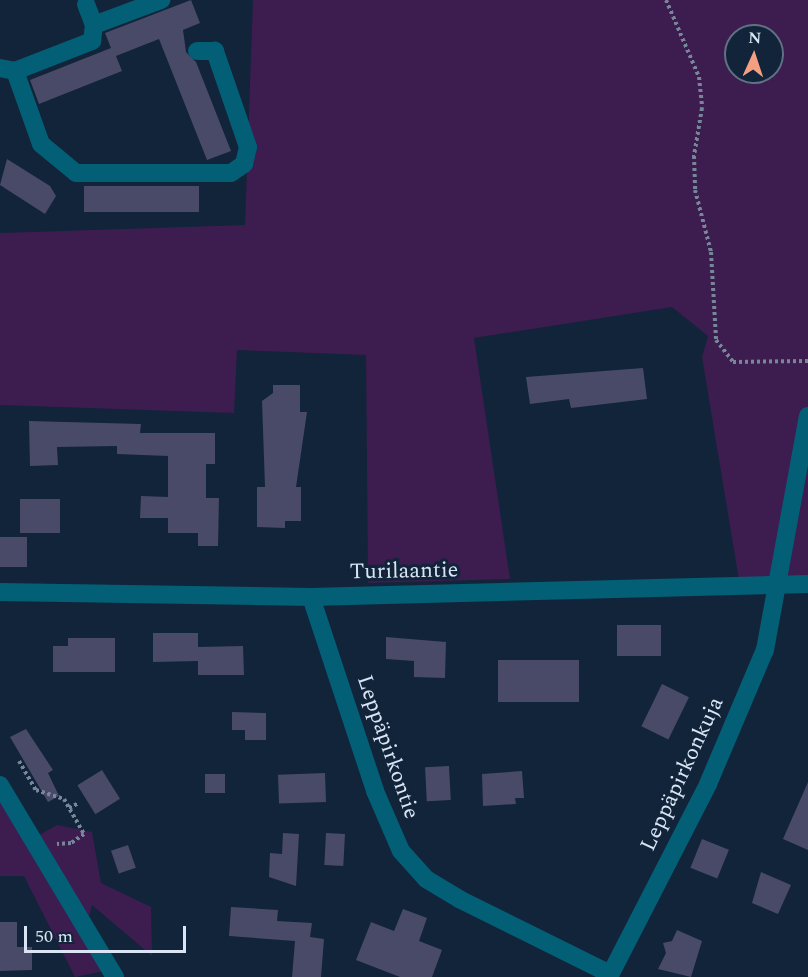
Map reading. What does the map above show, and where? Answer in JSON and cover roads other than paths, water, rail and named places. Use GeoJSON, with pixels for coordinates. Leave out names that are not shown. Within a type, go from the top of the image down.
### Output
{"type":"FeatureCollection","features":[{"type":"Feature","properties":{"kind":"street"},"geometry":{"type":"LineString","coordinates":[[94,25],[161,0]]}},
{"type":"Feature","properties":{"kind":"street"},"geometry":{"type":"LineString","coordinates":[[86,4],[94,25],[92,41],[7,70],[41,144],[76,173],[231,173],[244,164],[248,147],[215,51],[197,51]]}},
{"type":"Feature","properties":{"kind":"street","name":"Leppäpirkonkuja"},"geometry":{"type":"LineString","coordinates":[[610,976],[708,784],[765,650],[774,584],[808,416]]}},
{"type":"Feature","properties":{"kind":"street","name":"Turilaantie"},"geometry":{"type":"LineString","coordinates":[[0,592],[311,597],[808,584]]}},
{"type":"Feature","properties":{"kind":"street","name":"Leppäpirkontie"},"geometry":{"type":"LineString","coordinates":[[311,597],[375,791],[401,851],[426,879],[459,899],[610,976]]}},
{"type":"Feature","properties":{"kind":"street"},"geometry":{"type":"LineString","coordinates":[[0,785],[115,977]]}}]}
